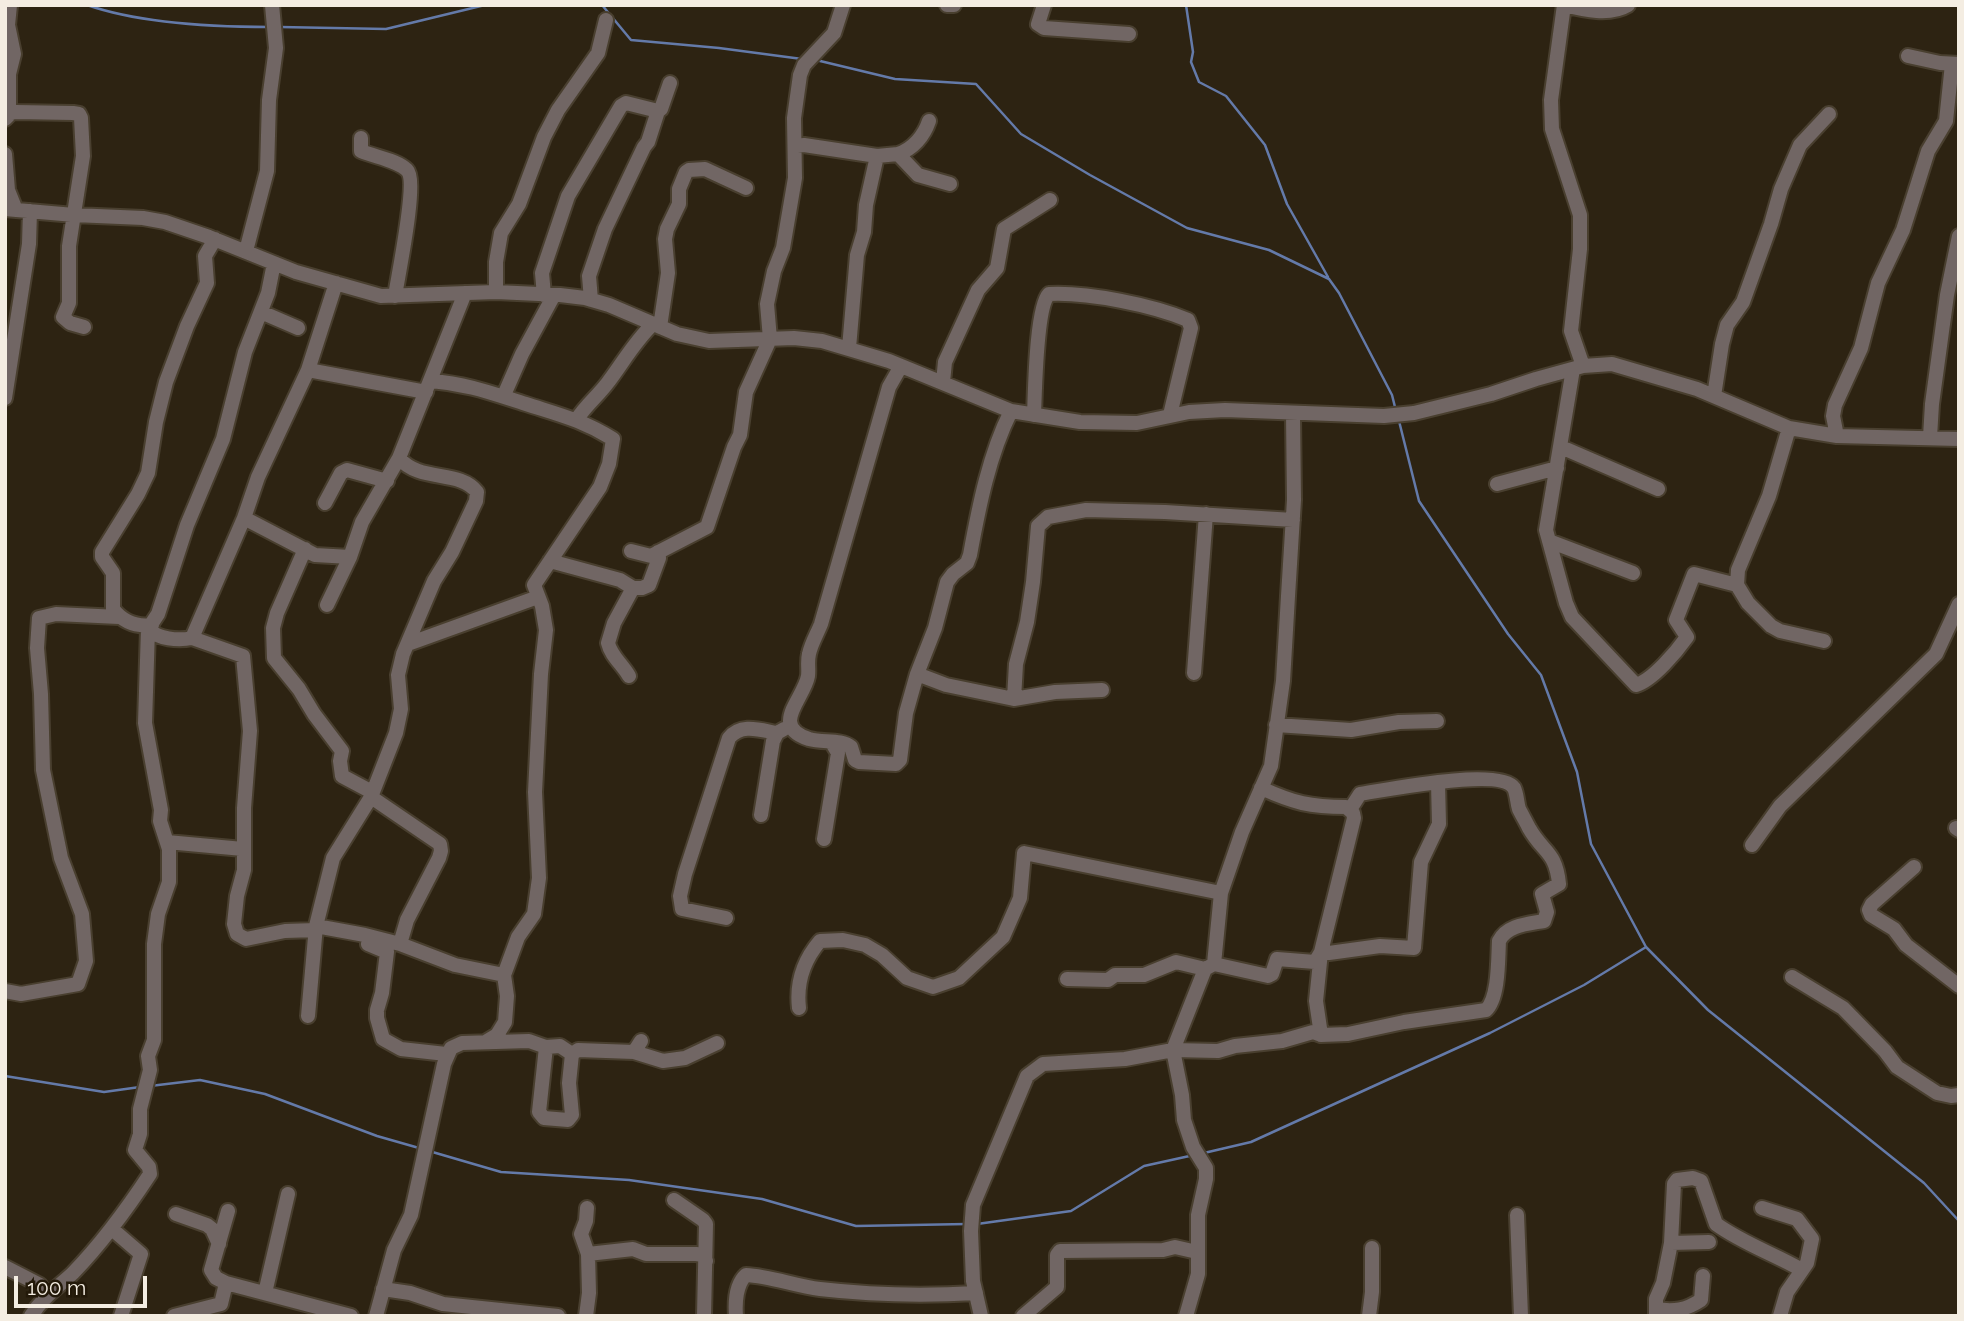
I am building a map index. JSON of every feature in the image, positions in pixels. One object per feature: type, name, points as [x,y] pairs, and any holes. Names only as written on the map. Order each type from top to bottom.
[{"type":"street","points":[[10,5],[8,24],[14,54],[9,74],[7,115],[16,112],[73,113],[79,114],[81,118],[83,156],[69,246],[69,303],[63,317],[69,323],[84,327]]},
{"type":"street","points":[[246,251],[267,171],[269,100],[276,48],[272,5]]},
{"type":"street","points":[[631,551],[648,557],[707,527],[740,435],[746,392],[770,339],[767,304],[774,271],[783,248],[794,178],[796,97],[802,70],[830,39],[842,5]]},
{"type":"street","points":[[947,5],[954,5]]},
{"type":"street","points":[[1044,5],[1038,24],[1044,28],[1129,34]]},
{"type":"street","points":[[1628,5],[1620,10],[1604,11],[1564,5],[1551,100],[1552,129],[1580,215],[1580,249],[1571,331],[1578,368],[1546,530],[1572,617],[1636,685],[1643,683],[1672,658],[1687,637],[1676,620],[1694,574],[1737,585]]},
{"type":"street","points":[[496,292],[496,262],[501,233],[519,204],[544,137],[558,110],[598,53],[606,20]]},
{"type":"street","points":[[1837,436],[1833,416],[1835,405],[1861,348],[1878,283],[1903,230],[1928,152],[1946,121],[1955,64],[1908,56]]},
{"type":"street","points":[[591,300],[589,276],[605,229],[648,142],[670,83]]},
{"type":"street","points":[[504,395],[549,295],[542,273],[568,196],[621,106],[626,103],[658,111]]},
{"type":"street","points":[[1714,396],[1727,325],[1743,302],[1781,189],[1800,145],[1829,114]]},
{"type":"street","points":[[795,146],[877,156],[897,150],[904,152],[924,135],[929,121]]},
{"type":"street","points":[[360,138],[361,151],[401,166],[412,178],[410,207],[395,296]]},
{"type":"street","points":[[897,150],[919,176],[950,184]]},
{"type":"street","points":[[5,154],[8,190],[29,244],[5,398]]},
{"type":"street","points":[[849,348],[858,255],[877,156]]},
{"type":"street","points":[[577,419],[608,383],[636,341],[656,325],[668,273],[665,239],[667,229],[680,204],[680,189],[686,172],[705,169],[746,188]]},
{"type":"street","points":[[943,382],[945,362],[978,290],[996,268],[1004,229],[1050,200]]},
{"type":"street","points":[[17,210],[143,218],[165,222],[274,263],[381,296],[496,292],[549,295],[609,305],[677,334],[709,341],[803,339],[849,348],[943,382],[1011,411],[1080,422],[1137,423],[1170,415],[1225,410],[1384,416],[1414,413],[1578,368],[1612,364],[1697,389],[1789,428],[1837,436],[1959,439]]},
{"type":"street","points":[[1930,437],[1945,308],[1959,236]]},
{"type":"street","points":[[150,627],[129,623],[113,609],[111,600],[114,573],[102,557],[102,552],[148,473],[166,382],[207,283],[205,256],[215,239]]},
{"type":"street","points":[[31,1316],[45,1297],[72,1274],[112,1229],[150,1174],[149,1167],[135,1150],[141,1126],[139,1109],[150,1070],[148,1056],[153,1040],[155,1013],[154,944],[158,914],[169,882],[169,849],[160,821],[161,810],[145,723],[150,627],[187,525],[223,439],[245,352],[261,312],[274,263]]},
{"type":"street","points":[[192,638],[244,518],[258,477],[308,370],[336,283]]},
{"type":"street","points":[[327,605],[350,557],[362,522],[399,458],[465,293]]},
{"type":"street","points":[[1034,415],[1041,317],[1045,298],[1049,293],[1118,301],[1188,320],[1191,328],[1170,415]]},
{"type":"street","points":[[261,312],[298,328]]},
{"type":"street","points":[[901,366],[889,387],[821,624],[809,653],[808,677],[790,715],[791,725],[799,735],[811,740],[848,745],[855,760],[859,762],[898,762],[906,713],[917,674],[947,582],[953,573],[967,562],[970,555],[980,498],[991,469],[998,437],[1011,411]]},
{"type":"street","points":[[308,370],[428,386],[466,384],[577,419],[613,439],[609,464],[600,487],[534,585],[546,630],[535,792],[539,878],[534,914],[518,937],[504,975],[507,1013],[497,1035],[487,1041]]},
{"type":"street","points":[[1186,1316],[1198,1274],[1198,1215],[1206,1168],[1193,1147],[1184,1120],[1173,1050],[1209,967],[1222,893],[1242,832],[1271,766],[1283,681],[1293,520],[1293,414]]},
{"type":"street","points":[[1789,428],[1769,496],[1738,570],[1737,585],[1748,603],[1771,626],[1780,631],[1825,641]]},
{"type":"street","points":[[1561,447],[1658,489]]},
{"type":"street","points":[[307,1016],[316,928],[333,858],[372,795],[396,733],[401,709],[398,675],[408,644],[434,581],[452,552],[477,501],[477,492],[466,483],[413,471],[399,458]]},
{"type":"street","points":[[1497,484],[1557,468]]},
{"type":"street","points":[[325,503],[341,474],[347,470],[387,481]]},
{"type":"street","points":[[1014,699],[1016,664],[1027,622],[1038,526],[1048,517],[1086,510],[1293,520]]},
{"type":"street","points":[[1194,673],[1206,514]]},
{"type":"street","points":[[244,518],[315,555],[350,557]]},
{"type":"street","points":[[1549,541],[1633,573]]},
{"type":"street","points":[[305,549],[277,613],[273,628],[274,658],[342,751],[342,776],[372,795],[376,802],[436,839],[441,851],[407,920],[400,944]]},
{"type":"street","points":[[550,561],[620,580],[634,588],[642,588],[649,585],[659,558],[658,552]]},
{"type":"street","points":[[629,676],[624,666],[614,658],[608,643],[614,623],[634,588]]},
{"type":"street","points":[[408,644],[538,597]]},
{"type":"street","points":[[1752,845],[1789,796],[1936,654],[1959,604]]},
{"type":"street","points":[[5,991],[21,994],[78,984],[86,961],[82,914],[61,858],[43,770],[37,648],[39,618],[56,614],[119,617]]},
{"type":"street","points":[[150,627],[152,634],[168,638],[192,638],[243,656],[250,731],[244,870],[237,896],[234,924],[237,934],[246,939],[316,928],[365,935],[400,944],[455,965],[504,975]]},
{"type":"street","points":[[917,674],[946,685],[1014,699],[1055,692],[1102,690]]},
{"type":"street","points":[[1276,725],[1352,730],[1399,722],[1437,721]]},
{"type":"street","points":[[761,815],[773,741],[777,733],[791,725]]},
{"type":"street","points":[[726,918],[681,909],[685,874],[729,738],[737,730],[743,729],[777,733]]},
{"type":"street","points":[[824,839],[838,753],[832,743]]},
{"type":"street","points":[[981,1316],[976,1293],[971,1224],[973,1205],[1031,1071],[1043,1064],[1125,1059],[1173,1050],[1218,1051],[1235,1046],[1282,1041],[1313,1032],[1321,1035],[1348,1034],[1486,1010],[1490,1007],[1502,934],[1544,921],[1547,912],[1542,894],[1558,886],[1558,867],[1531,831],[1520,810],[1514,787],[1498,778],[1360,794],[1351,808],[1354,818],[1321,952],[1316,1000],[1321,1035]]},
{"type":"street","points":[[1321,952],[1380,946],[1414,948],[1421,862],[1439,824],[1438,783]]},
{"type":"street","points":[[1261,788],[1289,801],[1317,807],[1351,808]]},
{"type":"street","points":[[167,842],[243,849]]},
{"type":"street","points":[[799,1008],[797,989],[809,954],[820,941],[843,940],[865,945],[882,955],[907,978],[933,987],[959,978],[1003,937],[1020,898],[1024,853],[1222,893]]},
{"type":"street","points":[[1914,867],[1872,904],[1871,915],[1894,929],[1906,945],[1959,986]]},
{"type":"street","points":[[365,935],[366,943],[387,952],[377,1010],[383,1039],[401,1049],[446,1054]]},
{"type":"street","points":[[1068,979],[1108,980],[1115,975],[1144,975],[1176,962],[1268,976],[1272,974],[1278,959],[1315,962],[1321,952]]},
{"type":"street","points":[[1792,977],[1843,1008],[1885,1051],[1897,1068],[1943,1096],[1959,1095]]},
{"type":"street","points":[[376,1316],[394,1250],[411,1214],[446,1054],[462,1042],[528,1041],[546,1047],[559,1046],[572,1054]]},
{"type":"street","points":[[572,1054],[578,1050],[637,1047],[663,1061],[685,1058],[717,1043]]},
{"type":"street","points":[[546,1047],[539,1112],[544,1118],[568,1120],[572,1115],[569,1083],[572,1054]]},
{"type":"street","points":[[1701,1300],[1689,1309],[1656,1313],[1656,1298],[1663,1283],[1671,1243],[1674,1184],[1677,1180],[1693,1178],[1701,1181],[1716,1224],[1802,1270]]},
{"type":"street","points":[[265,1293],[288,1194]]},
{"type":"street","points":[[674,1200],[703,1220],[706,1229],[704,1316]]},
{"type":"street","points":[[586,1316],[589,1293],[588,1254],[581,1234],[587,1208]]},
{"type":"street","points":[[1762,1209],[1797,1219],[1812,1239],[1807,1263],[1787,1292],[1780,1316]]},
{"type":"street","points":[[228,1211],[211,1270],[212,1275],[226,1283],[351,1316]]},
{"type":"street","points":[[176,1214],[207,1224],[212,1228],[219,1244]]},
{"type":"street","points":[[1517,1215],[1521,1316]]},
{"type":"street","points":[[112,1229],[141,1254],[121,1316]]},
{"type":"street","points":[[1671,1243],[1709,1242]]},
{"type":"street","points":[[1023,1316],[1057,1287],[1057,1255],[1060,1251],[1163,1250],[1175,1247],[1197,1252]]},
{"type":"street","points":[[1369,1316],[1372,1248]]},
{"type":"street","points":[[588,1254],[633,1250],[646,1254],[703,1255],[706,1261]]},
{"type":"street","points":[[5,1267],[40,1285],[45,1297]]},
{"type":"street","points":[[736,1316],[738,1290],[746,1275],[795,1286],[869,1294],[976,1293]]},
{"type":"street","points":[[1696,1316],[1701,1300],[1703,1276]]},
{"type":"street","points":[[174,1316],[221,1304],[226,1283]]},
{"type":"street","points":[[383,1289],[410,1293],[443,1304],[555,1316]]},
{"type":"waterway","points":[[87,5],[153,20],[270,27]]},
{"type":"waterway","points":[[280,27],[386,29],[485,5]]},
{"type":"waterway","points":[[602,5],[631,40],[802,59]]},
{"type":"waterway","points":[[1186,5],[1193,52],[1191,62],[1199,82],[1226,96],[1265,145],[1287,204],[1328,277]]},
{"type":"waterway","points":[[816,60],[895,79],[976,84],[1021,134],[1090,175],[1187,228],[1269,250],[1329,279],[1339,293],[1392,395],[1396,411]]},
{"type":"waterway","points":[[1399,421],[1419,501],[1508,634],[1541,675],[1577,772],[1591,844],[1646,947],[1708,1010],[1924,1183],[1959,1221]]},
{"type":"waterway","points":[[1204,1153],[1251,1142],[1490,1033],[1584,985],[1646,947]]},
{"type":"waterway","points":[[5,1076],[104,1092],[140,1087]]},
{"type":"waterway","points":[[150,1086],[200,1080],[265,1094],[377,1136],[419,1148]]},
{"type":"waterway","points":[[429,1151],[501,1172],[629,1180],[762,1199],[856,1226],[967,1224]]},
{"type":"waterway","points":[[977,1224],[1071,1211],[1144,1166],[1194,1155]]}]
